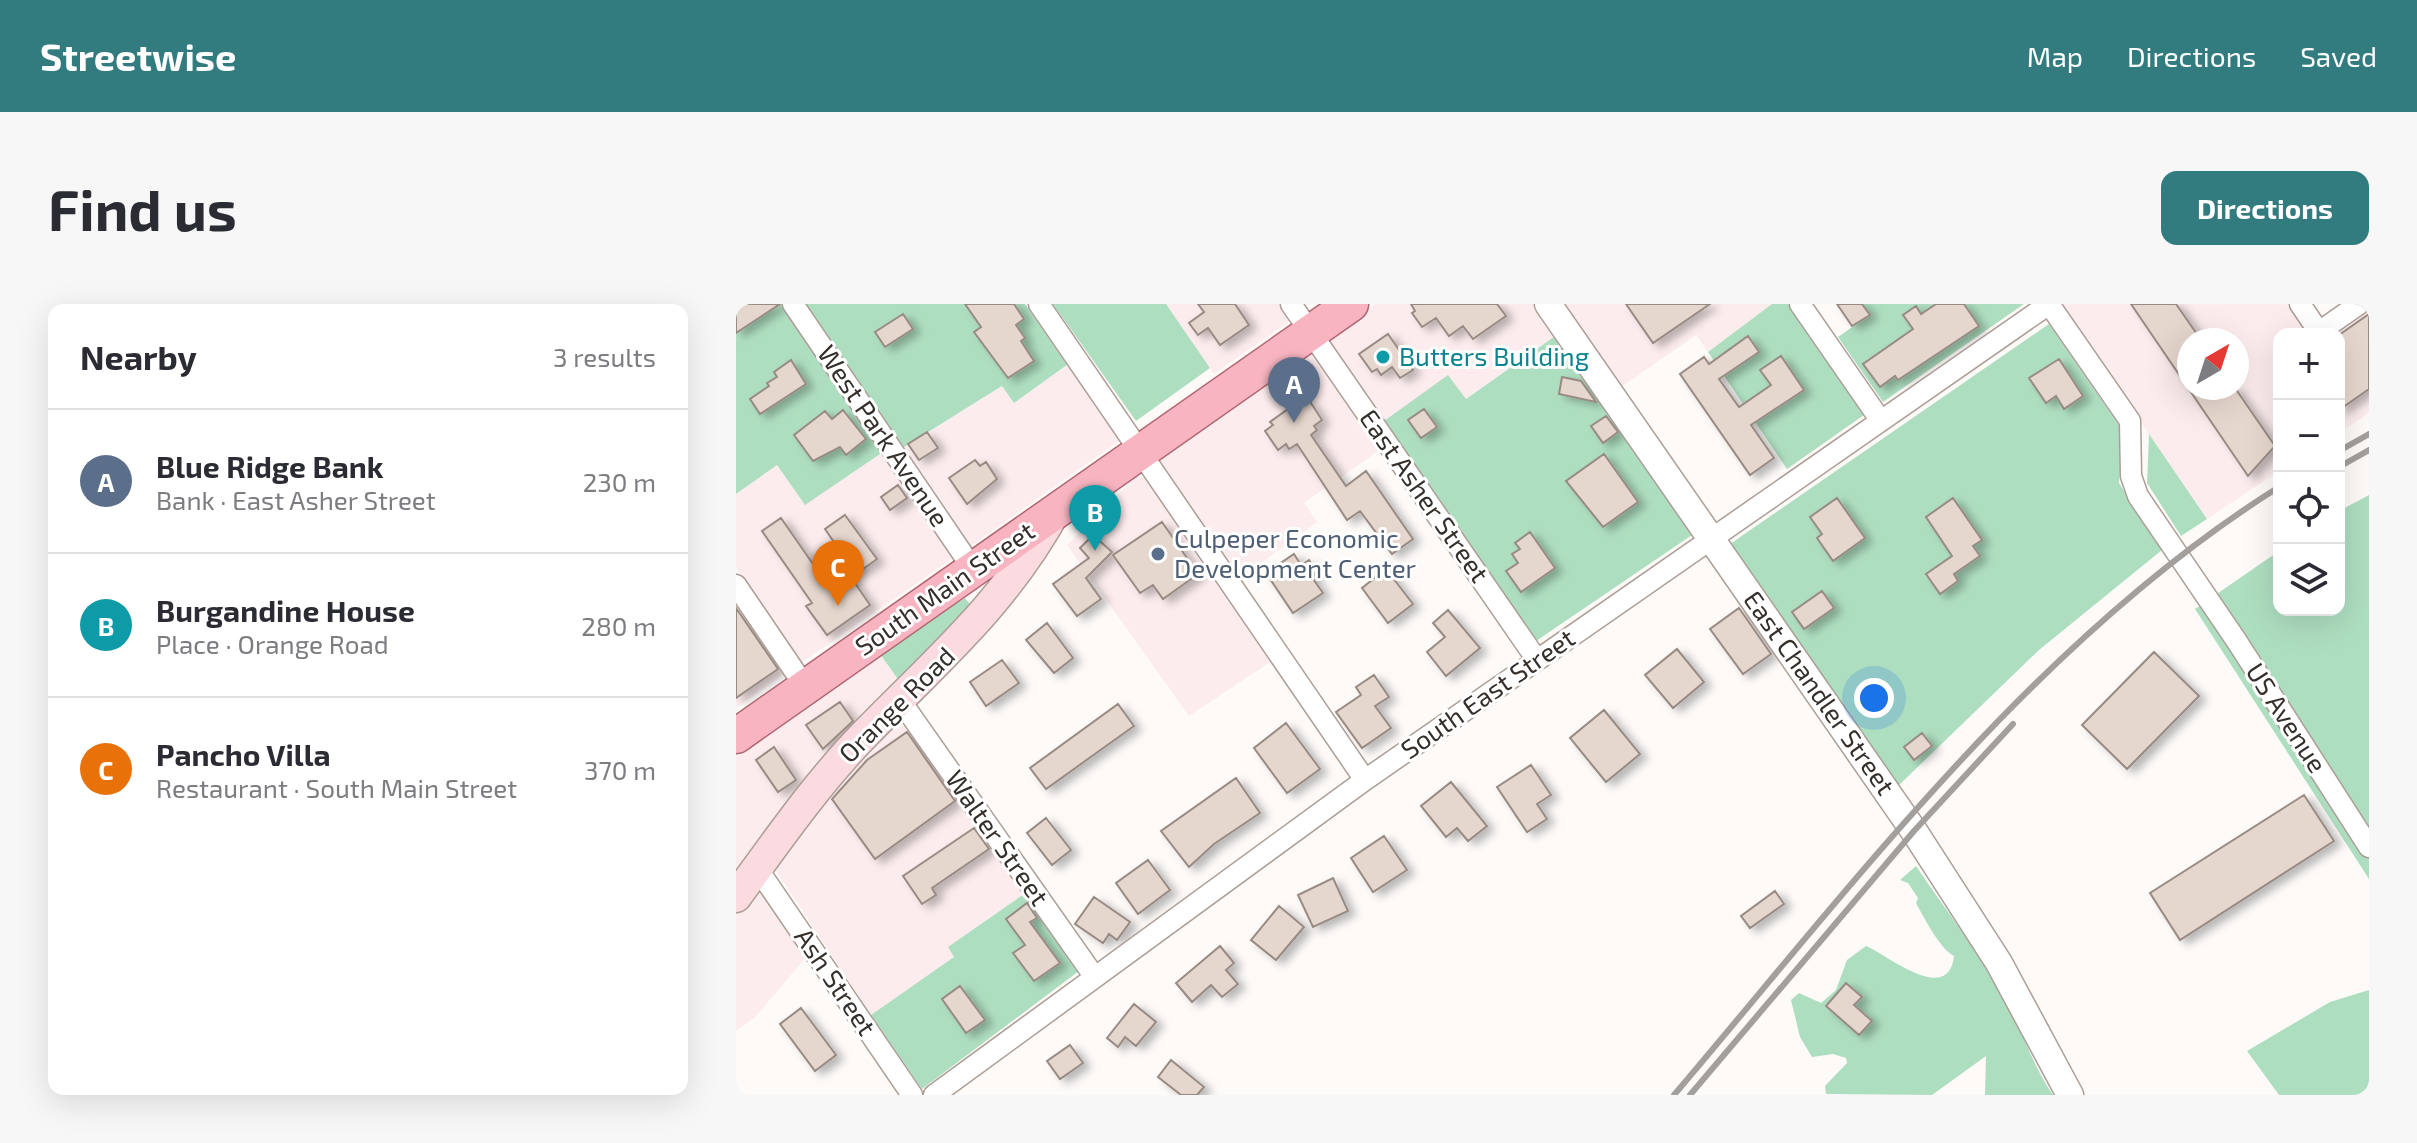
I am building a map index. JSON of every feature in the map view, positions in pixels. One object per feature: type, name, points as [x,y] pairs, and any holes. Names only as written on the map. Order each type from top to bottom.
[{"type":"main road","name":"South Main Street","points":[[736,736],[1351,304]]},
{"type":"main road","name":"Orange Road","points":[[736,897],[823,781],[979,620],[1015,577],[1055,511]]},
{"type":"street","name":"West Park Avenue","points":[[793,304],[973,569]]},
{"type":"street","points":[[1039,304],[1365,780]]},
{"type":"street","name":"East Asher Street","points":[[1291,304],[1537,660]]},
{"type":"street","name":"East Chandler Street","points":[[1548,304],[1914,831],[1999,963],[2070,1095]]},
{"type":"street","points":[[1800,304],[1881,421]]},
{"type":"street","name":"South East Street","points":[[934,1095],[1365,780],[2049,304]]},
{"type":"street","name":"US Avenue","points":[[2049,304],[2130,421],[2131,470],[2135,491],[2369,847]]},
{"type":"street","points":[[2300,304],[2319,332],[2359,304]]},
{"type":"street","points":[[736,585],[806,688]]},
{"type":"street","name":"Walter Street","points":[[900,700],[1094,976]]},
{"type":"street","name":"Ash Street","points":[[757,868],[912,1095]]},
{"type":"shaded area","points":[[1166,304],[1282,304],[1293,319],[1214,374]]},
{"type":"shaded area","points":[[1375,304],[1536,304],[1558,334],[1465,399],[1448,376],[1384,421],[1327,337]]},
{"type":"shaded area","points":[[1559,304],[1772,304],[1708,352],[1696,335],[1618,389]]},
{"type":"shaded area","points":[[2287,304],[2304,328],[2273,328],[2273,475],[2207,519],[2061,306]]},
{"type":"shaded area","points":[[2369,306],[2369,413],[2345,429],[2345,328],[2337,328]]},
{"type":"shaded area","points":[[1312,348],[1381,449],[1304,503],[1317,522],[1239,579],[1158,459]]},
{"type":"shaded area","points":[[1070,364],[1123,438],[971,546],[904,447],[1003,386],[1014,402]]},
{"type":"shaded area","points":[[883,452],[955,557],[801,663],[736,568],[736,494],[777,465],[806,504]]},
{"type":"shaded area","points":[[1136,477],[1147,477],[1273,660],[1189,716],[1067,545]]},
{"type":"shaded area","points":[[736,601],[785,673],[736,708]]},
{"type":"shaded area","points":[[880,654],[900,682],[808,776],[736,873],[736,754]]},
{"type":"shaded area","points":[[899,714],[1024,894],[948,947],[955,957],[871,1015],[771,863]]},
{"type":"shaded area","points":[[761,886],[808,955],[755,1017],[736,1031],[736,910]]},
{"type":"green space","points":[[736,304],[781,304],[883,452],[805,505],[777,465],[736,494]]},
{"type":"green space","points":[[805,304],[1025,304],[1067,365],[1014,403],[1002,386],[904,447]]},
{"type":"green space","points":[[1053,304],[1166,304],[1210,368],[1136,421]]},
{"type":"green space","points":[[1772,304],[1788,304],[1864,415],[1787,469],[1708,352]]},
{"type":"green space","points":[[1862,304],[2024,304],[1883,402],[1838,337],[1869,315]]},
{"type":"green space","points":[[2049,324],[2123,431],[2119,483],[2162,550],[2039,650],[1898,786],[1730,544]]},
{"type":"green space","points":[[1558,334],[1695,533],[1536,641],[1384,421],[1448,375],[1466,399]]},
{"type":"green space","points":[[2149,434],[2207,519],[2181,536],[2147,483]]},
{"type":"green space","points":[[2369,495],[2369,879],[2195,609],[2273,555],[2273,616],[2345,616],[2345,508]]},
{"type":"green space","points":[[965,598],[972,607],[900,682],[880,654]]},
{"type":"green space","points":[[1916,866],[1996,983],[2053,1095],[1985,1095],[1986,1056],[1932,1095],[1826,1094],[1825,1086],[1847,1063],[1846,1058],[1833,1054],[1812,1057],[1800,1037],[1791,1000],[1799,993],[1821,1003],[1836,990],[1847,960],[1866,946],[1915,973],[1940,977],[1949,970],[1954,956],[1933,933],[1908,883],[1900,880]]},
{"type":"green space","points":[[1024,894],[1079,971],[922,1089],[871,1015],[954,957],[948,947]]},
{"type":"green space","points":[[2369,990],[2369,1095],[2279,1095],[2247,1051],[2330,1002]]},
{"type":"building","points":[[736,304],[780,304],[736,333]]},
{"type":"building","points":[[965,304],[1014,304],[1024,319],[1016,325],[1025,338],[1021,341],[1034,361],[1008,378],[974,332],[981,327]]},
{"type":"building","points":[[1198,304],[1235,304],[1249,325],[1220,345],[1208,328],[1198,335],[1189,323],[1204,312]]},
{"type":"building","points":[[1411,304],[1497,304],[1506,316],[1473,339],[1463,326],[1449,336],[1436,318],[1422,327],[1412,313],[1415,311]]},
{"type":"building","points":[[1626,304],[1710,304],[1653,343]]},
{"type":"building","points":[[1837,304],[1862,304],[1870,315],[1852,326]]},
{"type":"building","points":[[1936,304],[1964,304],[1979,326],[1898,380],[1895,376],[1880,387],[1863,364],[1913,329],[1903,315],[1916,306],[1921,314]]},
{"type":"building","points":[[2131,304],[2176,304],[2193,328],[2177,328],[2177,372]]},
{"type":"building","points":[[903,314],[913,329],[885,347],[875,332]]},
{"type":"building","points":[[2369,314],[2369,389],[2345,406],[2345,400],[2345,331]]},
{"type":"building","name":"Butters Building","points":[[1388,334],[1413,370],[1400,378],[1392,367],[1381,375],[1377,369],[1372,372],[1359,354]]},
{"type":"building","points":[[1748,336],[1759,352],[1719,379],[1739,407],[1771,385],[1760,370],[1781,356],[1804,390],[1751,425],[1774,458],[1750,475],[1680,374],[1704,357],[1709,364]]},
{"type":"building","points":[[2059,359],[2083,396],[2064,409],[2056,396],[2046,403],[2029,378]]},
{"type":"building","points":[[791,360],[806,384],[760,414],[750,399],[769,386],[767,383],[777,377],[774,372]]},
{"type":"building","points":[[1562,377],[1581,381],[1596,402],[1559,394]]},
{"type":"building","points":[[1309,400],[1322,420],[1314,426],[1317,430],[1311,435],[1346,486],[1366,471],[1413,539],[1392,554],[1360,511],[1347,520],[1297,444],[1289,449],[1286,444],[1278,450],[1265,431],[1273,425],[1270,422],[1298,402],[1301,406]]},
{"type":"building","points":[[2196,400],[2243,400],[2273,443],[2273,448],[2248,476]]},
{"type":"building","points":[[1424,409],[1437,427],[1421,438],[1408,420]]},
{"type":"building","points":[[843,410],[866,439],[846,455],[840,447],[813,461],[794,435],[825,411],[832,419]]},
{"type":"building","points":[[1606,416],[1618,432],[1603,443],[1591,426]]},
{"type":"building","points":[[927,432],[938,448],[919,460],[908,444]]},
{"type":"building","points":[[1604,454],[1638,502],[1603,527],[1566,481]]},
{"type":"building","points":[[975,460],[980,466],[986,462],[997,479],[967,504],[949,478]]},
{"type":"building","points":[[898,485],[907,498],[890,510],[881,497]]},
{"type":"building","points":[[1837,498],[1865,538],[1833,561],[1817,538],[1822,534],[1810,517]]},
{"type":"building","points":[[1953,498],[1982,540],[1973,546],[1980,556],[1954,574],[1958,581],[1940,594],[1926,574],[1952,556],[1926,517]]},
{"type":"building","points":[[845,515],[877,559],[856,574],[825,529]]},
{"type":"building","points":[[781,518],[831,590],[850,576],[870,605],[827,635],[806,606],[812,603],[762,531]]},
{"type":"building","name":"Culpeper Economic Development Center","points":[[1162,522],[1198,574],[1163,599],[1153,585],[1140,593],[1113,555]]},
{"type":"building","points":[[1530,532],[1555,568],[1521,592],[1506,571],[1518,563],[1512,554],[1520,549],[1515,543]]},
{"type":"building","points":[[1093,535],[1112,552],[1086,578],[1101,599],[1077,616],[1053,584],[1089,558],[1080,548]]},
{"type":"building","points":[[1294,554],[1301,565],[1309,560],[1317,572],[1311,576],[1323,593],[1293,613],[1266,573]]},
{"type":"building","points":[[1386,569],[1413,604],[1388,623],[1362,588]]},
{"type":"building","points":[[1822,591],[1834,608],[1804,629],[1792,612]]},
{"type":"building","points":[[736,608],[778,669],[736,698]]},
{"type":"building","points":[[1739,608],[1771,654],[1743,674],[1710,629]]},
{"type":"building","points":[[1448,610],[1480,648],[1446,676],[1427,652],[1445,637],[1433,623]]},
{"type":"building","points":[[1047,623],[1073,658],[1054,673],[1026,640]]},
{"type":"building","points":[[1677,649],[1704,682],[1673,708],[1645,675]]},
{"type":"building","points":[[2154,652],[2199,696],[2127,769],[2082,725]]},
{"type":"building","points":[[1002,660],[1019,683],[986,706],[970,682]]},
{"type":"building","points":[[1374,675],[1389,697],[1375,706],[1391,728],[1362,748],[1336,712],[1361,695],[1356,687]]},
{"type":"building","points":[[840,702],[853,721],[823,749],[806,725]]},
{"type":"building","points":[[1118,704],[1134,726],[1046,789],[1030,768]]},
{"type":"building","points":[[1604,710],[1640,754],[1606,782],[1570,738]]},
{"type":"building","points":[[1286,723],[1320,769],[1287,793],[1254,748]]},
{"type":"building","points":[[907,732],[955,801],[875,859],[832,799],[867,760]]},
{"type":"building","points":[[1922,733],[1932,746],[1914,760],[1904,747]]},
{"type":"building","points":[[774,747],[796,780],[778,792],[756,760]]},
{"type":"building","points":[[1531,765],[1551,795],[1537,804],[1547,819],[1527,832],[1497,787]]},
{"type":"building","points":[[1236,778],[1260,813],[1214,844],[1189,867],[1161,831]]},
{"type":"building","points":[[1451,782],[1487,826],[1468,841],[1457,828],[1446,837],[1421,806]]},
{"type":"building","points":[[2304,795],[2334,841],[2180,940],[2150,893]]},
{"type":"building","points":[[1046,818],[1071,850],[1052,865],[1027,833]]},
{"type":"building","points":[[974,828],[989,849],[932,888],[936,895],[922,904],[903,876]]},
{"type":"building","points":[[1384,836],[1407,870],[1373,892],[1351,858]]},
{"type":"building","points":[[1148,860],[1170,890],[1138,914],[1116,883]]},
{"type":"building","points":[[1333,878],[1348,911],[1313,927],[1298,895]]},
{"type":"building","points":[[1775,891],[1784,904],[1750,928],[1741,916]]},
{"type":"building","points":[[1094,897],[1130,922],[1117,940],[1109,934],[1103,943],[1075,924]]},
{"type":"building","points":[[1027,903],[1037,918],[1030,922],[1060,963],[1034,981],[1013,953],[1025,945],[1006,919]]},
{"type":"building","points":[[1279,906],[1304,927],[1276,960],[1251,940]]},
{"type":"building","points":[[1220,946],[1234,963],[1226,970],[1238,984],[1222,997],[1211,985],[1192,1002],[1176,983]]},
{"type":"building","points":[[1846,983],[1862,997],[1854,1005],[1872,1021],[1859,1035],[1826,1006]]},
{"type":"building","points":[[960,986],[985,1020],[966,1033],[942,999]]},
{"type":"building","points":[[1134,1004],[1156,1022],[1136,1046],[1125,1037],[1118,1047],[1107,1038]]},
{"type":"building","points":[[801,1008],[836,1055],[815,1071],[780,1024]]},
{"type":"building","points":[[1070,1045],[1083,1063],[1060,1079],[1047,1061]]},
{"type":"building","points":[[1171,1060],[1204,1087],[1197,1095],[1181,1095],[1158,1077]]},
{"type":"railway","points":[[2345,448],[2369,434]]},
{"type":"railway","points":[[2345,464],[2369,450]]},
{"type":"railway","points":[[1674,1095],[1882,848],[1954,767],[2030,689],[2108,616],[2191,548],[2273,491]]},
{"type":"railway","points":[[1690,1095],[1914,831],[2013,724]]},
{"type":"place","name":"Butters Building","points":[[1383,357]]},
{"type":"place","name":"Blue Ridge Bank","points":[[1294,423]]},
{"type":"place","name":"Burgandine House","points":[[1095,551]]},
{"type":"place","name":"Culpeper Economic Development Center","points":[[1158,554]]},
{"type":"place","name":"Pancho Villa","points":[[838,606]]}]
